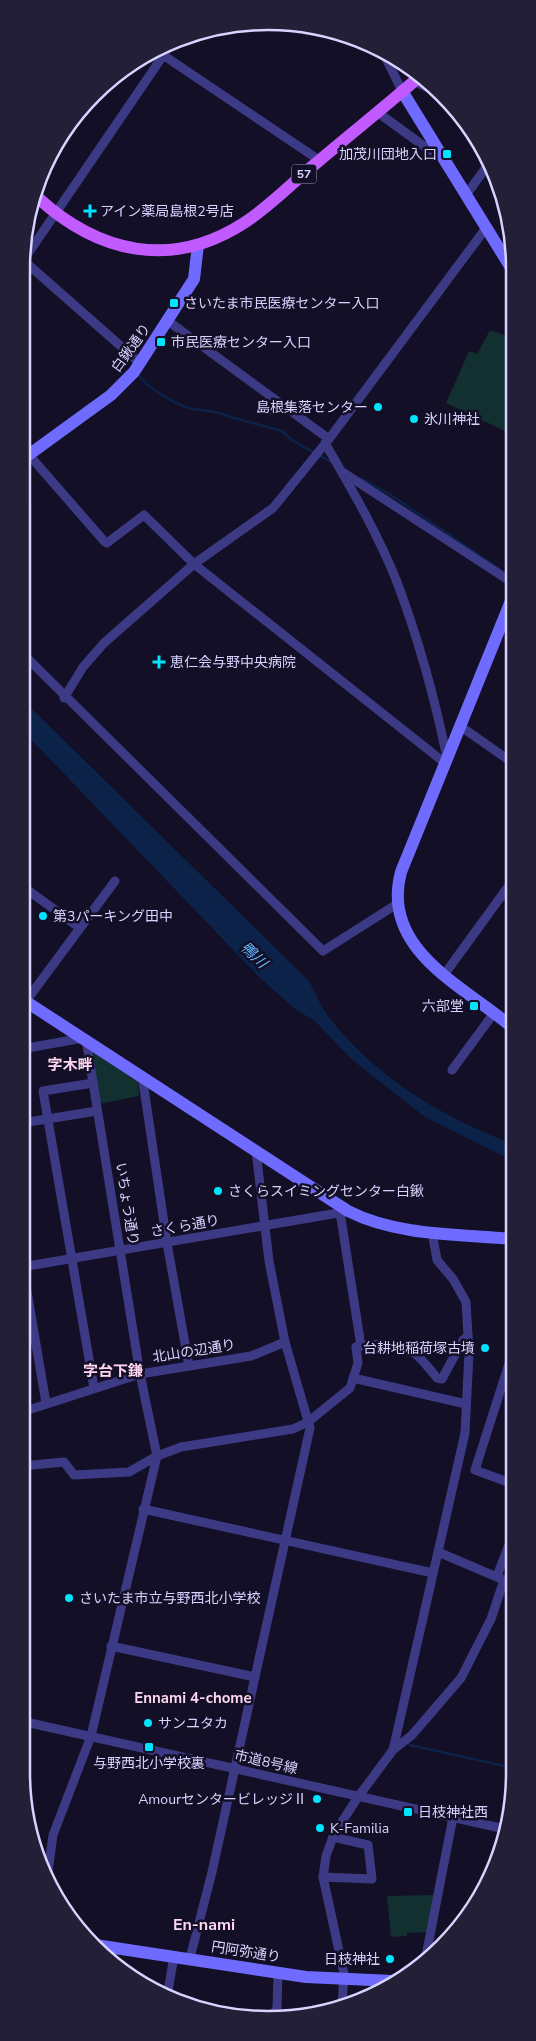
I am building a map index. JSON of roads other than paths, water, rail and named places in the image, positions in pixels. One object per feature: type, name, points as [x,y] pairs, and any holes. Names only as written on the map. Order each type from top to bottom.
[{"type":"main road","name":"57","points":[[40,200],[55,213],[96,238],[133,249],[162,252],[198,245],[245,222],[415,81]]},
{"type":"street","points":[[168,52],[319,160]]},
{"type":"street","points":[[31,248],[163,55]]},
{"type":"street","points":[[388,63],[402,92],[505,260]]},
{"type":"street","points":[[377,112],[428,149],[442,156]]},
{"type":"street","points":[[466,195],[484,170]]},
{"type":"street","points":[[64,698],[84,668],[104,644],[194,564],[273,508],[327,441],[486,228]]},
{"type":"street","name":"白鍬通り","points":[[30,451],[111,396],[138,368],[194,280],[198,245]]},
{"type":"street","points":[[30,267],[138,368]]},
{"type":"street","points":[[168,321],[327,441],[396,580],[415,639],[446,760]]},
{"type":"street","points":[[30,460],[104,541],[107,543],[144,515],[194,564],[446,760]]},
{"type":"street","points":[[341,471],[506,578]]},
{"type":"street","points":[[506,613],[446,760],[398,885],[398,904],[405,929],[412,944],[444,975],[506,1023]]},
{"type":"street","points":[[30,662],[64,698],[323,951],[398,904]]},
{"type":"street","points":[[460,726],[506,757]]},
{"type":"street","points":[[30,992],[115,881]]},
{"type":"street","points":[[444,975],[506,890]]},
{"type":"street","points":[[30,892],[80,928]]},
{"type":"street","points":[[30,1004],[142,1075],[344,1212],[370,1222],[432,1232],[506,1238]]},
{"type":"street","points":[[452,1070],[494,1013]]},
{"type":"street","points":[[30,1048],[85,1038]]},
{"type":"street","name":"いちょう通り","points":[[85,1038],[140,1374],[156,1456]]},
{"type":"street","points":[[142,1075],[167,1243],[190,1366]]},
{"type":"street","points":[[93,1083],[42,1091],[94,1388]]},
{"type":"street","points":[[30,1122],[97,1110]]},
{"type":"street","points":[[190,1958],[235,1769],[310,1428],[285,1342],[263,1226],[256,1152]]},
{"type":"street","points":[[344,1212],[361,1346]]},
{"type":"street","name":"さくら通り","points":[[30,1264],[72,1259],[344,1212]]},
{"type":"street","points":[[393,1750],[465,1433],[468,1336],[466,1302],[453,1279],[437,1260],[432,1232]]},
{"type":"street","points":[[30,1311],[46,1403]]},
{"type":"street","points":[[30,1465],[64,1462],[74,1475],[130,1472],[156,1456],[180,1447],[293,1429],[308,1422],[350,1388],[358,1364],[356,1347],[388,1343],[411,1350],[437,1378],[442,1379],[463,1340],[468,1336]]},
{"type":"street","name":"北山の辺通り","points":[[30,1409],[140,1374],[251,1356],[285,1342]]},
{"type":"street","points":[[506,1372],[475,1470],[506,1481]]},
{"type":"street","points":[[353,1378],[466,1404]]},
{"type":"street","points":[[49,1865],[53,1835],[91,1736],[156,1456]]},
{"type":"street","points":[[143,1509],[433,1573]]},
{"type":"street","points":[[343,1999],[344,1980],[323,1877],[326,1856],[333,1837],[358,1796],[393,1750],[412,1735],[461,1678],[491,1619],[505,1580],[438,1552]]},
{"type":"street","points":[[111,1646],[255,1677]]},
{"type":"street","name":"市道8号線","points":[[30,1723],[499,1828]]},
{"type":"street","points":[[427,1950],[453,1817]]},
{"type":"street","points":[[323,1877],[372,1879],[368,1845],[333,1837]]},
{"type":"street","name":"円阿弥通り","points":[[105,1946],[278,1973],[344,1980],[383,1981]]},
{"type":"street","points":[[169,1989],[174,1956]]},
{"type":"street","points":[[276,2011],[278,1973]]},
{"type":"water","name":"鴨川","points":[[30,707],[309,981],[328,1017],[370,1061],[391,1079],[438,1109],[487,1134],[506,1141],[506,1158],[425,1117],[351,1059],[315,1021],[295,1009],[262,980],[30,738]]},
{"type":"waterway","points":[[138,374],[148,385],[163,396],[179,404],[282,431],[293,441],[333,463]]},
{"type":"waterway","points":[[362,479],[394,497],[502,571]]},
{"type":"waterway","points":[[410,1745],[506,1766]]},
{"type":"place","name":"加茂川団地入口","points":[[447,154]]},
{"type":"place","name":"アイン薬局島根2号店","points":[[90,211]]},
{"type":"place","name":"さいたま市民医療センター入口","points":[[174,303]]},
{"type":"place","name":"市民医療センター入口","points":[[161,342]]},
{"type":"place","name":"島根集落センター","points":[[378,407]]},
{"type":"place","name":"氷川神社","points":[[414,419]]},
{"type":"place","name":"恵仁会与野中央病院","points":[[159,662]]},
{"type":"place","name":"第3パーキング田中","points":[[43,916]]},
{"type":"place","name":"六部堂","points":[[474,1006]]},
{"type":"place","name":"さくらスイミングセンター白鍬","points":[[218,1191]]},
{"type":"place","name":"台耕地稲荷塚古墳","points":[[485,1348]]},
{"type":"place","name":"さいたま市立与野西北小学校","points":[[69,1598]]},
{"type":"place","name":"サンユタカ","points":[[148,1723]]},
{"type":"place","name":"与野西北小学校裏","points":[[149,1747]]},
{"type":"place","name":"AmourセンタービレッジⅡ","points":[[317,1799]]},
{"type":"place","name":"日枝神社西","points":[[408,1812]]},
{"type":"place","name":"K-Familia","points":[[320,1828]]},
{"type":"place","name":"日枝神社","points":[[390,1959]]},
{"type":"district","name":"字木畔","points":[[70,1065]]},
{"type":"district","name":"字台下鎌","points":[[113,1371]]},
{"type":"district","name":"Ennami 4-chome","points":[[193,1698]]},
{"type":"district","name":"En-nami","points":[[204,1925]]}]
